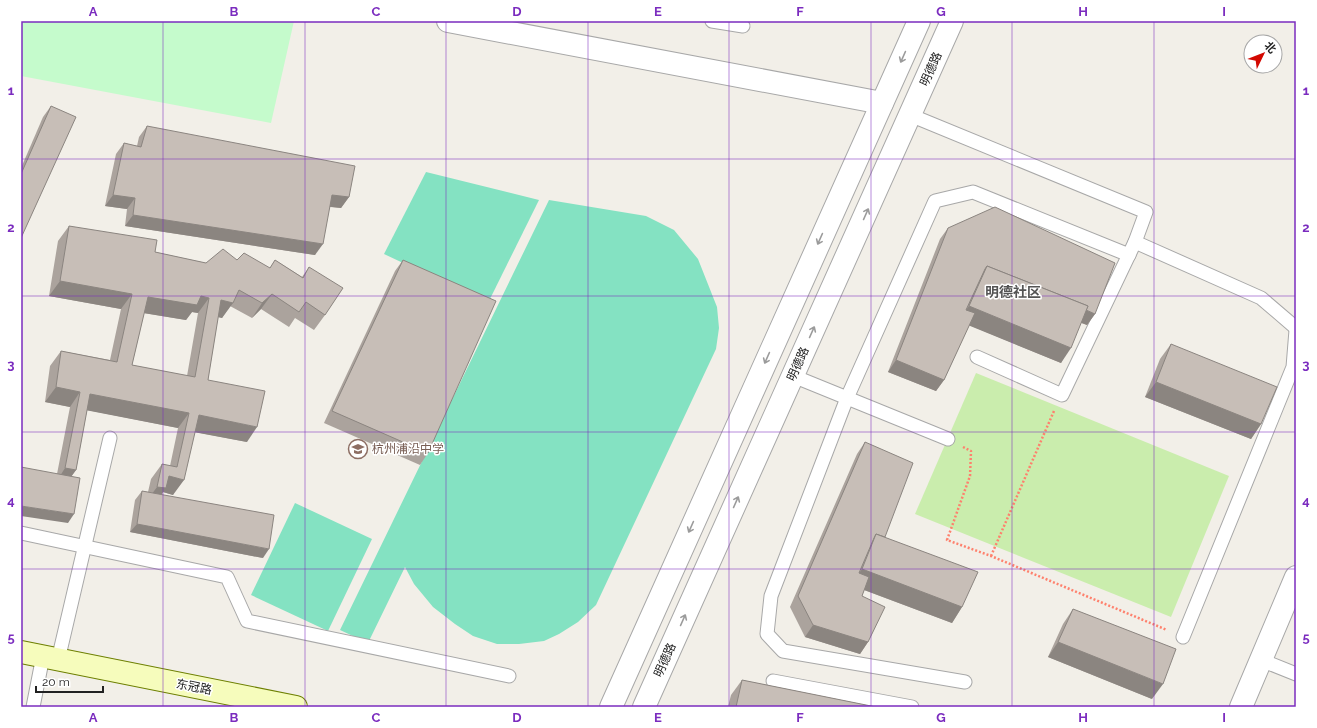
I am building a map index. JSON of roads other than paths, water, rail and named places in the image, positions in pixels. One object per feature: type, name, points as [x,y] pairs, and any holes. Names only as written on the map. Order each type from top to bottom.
[{"type":"main road","name":"东冠路","points":[[21,652],[296,707]]},
{"type":"street","points":[[448,21],[882,103]]},
{"type":"street","points":[[610,707],[919,21]]},
{"type":"street","name":"明德路","points":[[644,707],[952,21]]},
{"type":"street","points":[[1241,707],[1296,577]]},
{"type":"lane","points":[[712,21],[743,26]]},
{"type":"lane","points":[[910,115],[1146,212],[1135,242],[1062,394],[977,357]]},
{"type":"lane","points":[[965,682],[783,651],[767,634],[771,596],[847,398],[935,201],[973,192],[1129,255]]},
{"type":"lane","points":[[1135,242],[1261,298],[1296,329],[1293,367],[1183,637]]},
{"type":"lane","points":[[793,376],[948,439]]},
{"type":"lane","points":[[33,707],[85,546],[110,438]]},
{"type":"lane","points":[[21,533],[227,577],[248,621],[509,676]]},
{"type":"lane","points":[[1261,660],[1296,674]]},
{"type":"lane","points":[[773,681],[912,707]]},
{"type":"place","name":"杭州浦沿中学","points":[[358,449]]},
{"type":"district","name":"明德社区","points":[[1013,292]]}]
